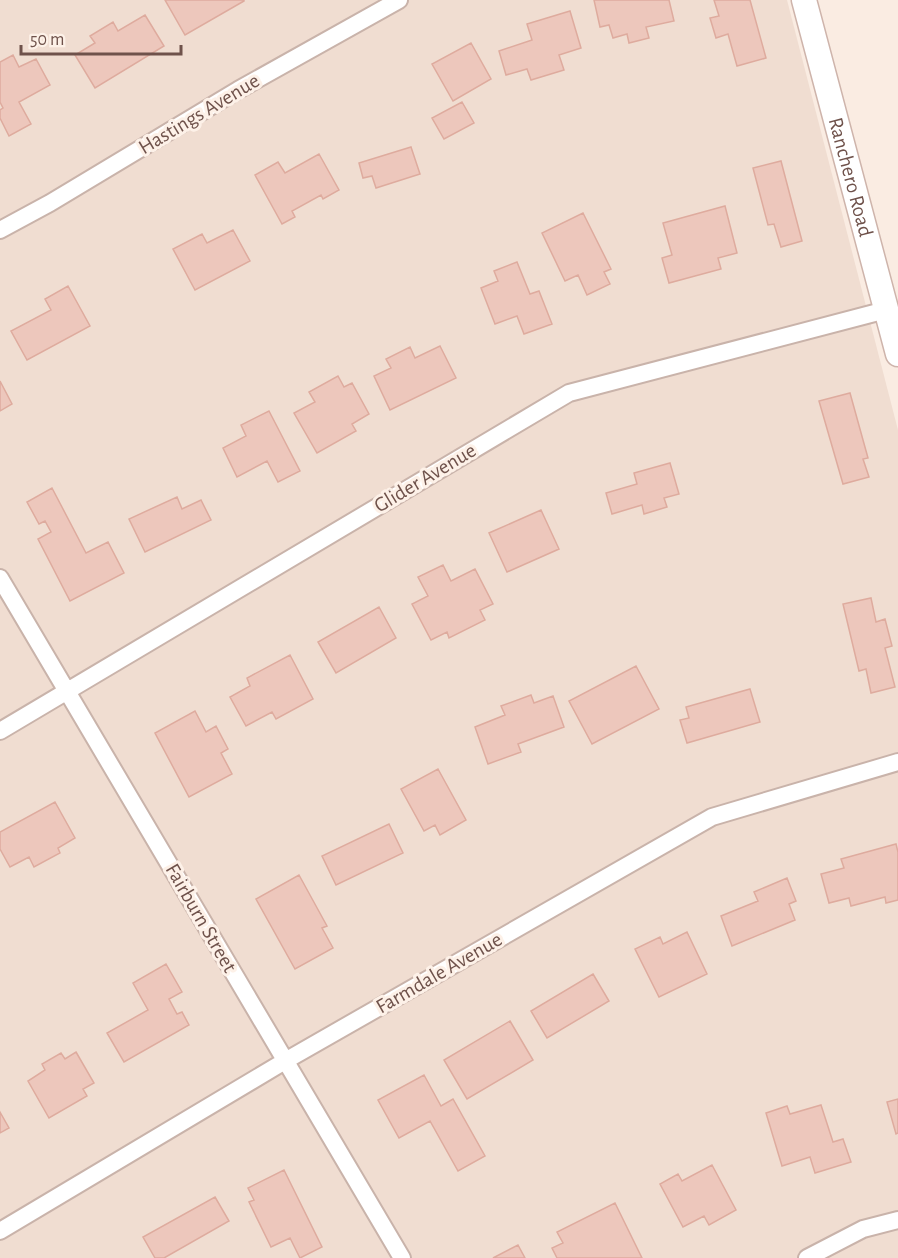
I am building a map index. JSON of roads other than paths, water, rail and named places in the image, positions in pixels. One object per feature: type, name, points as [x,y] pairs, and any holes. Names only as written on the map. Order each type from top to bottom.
[{"type":"main road","name":"Ranchero Road","points":[[804,0],[898,354]]},
{"type":"street","name":"Hastings Avenue","points":[[0,230],[238,90],[399,0]]},
{"type":"street","name":"Glider Avenue","points":[[0,731],[569,393],[886,310]]},
{"type":"street","name":"Fairburn Street","points":[[0,578],[402,1258]]},
{"type":"street","name":"Farmdale Avenue","points":[[0,1231],[285,1061],[712,817],[898,762]]},
{"type":"street","points":[[807,1258],[863,1229],[898,1220]]}]
